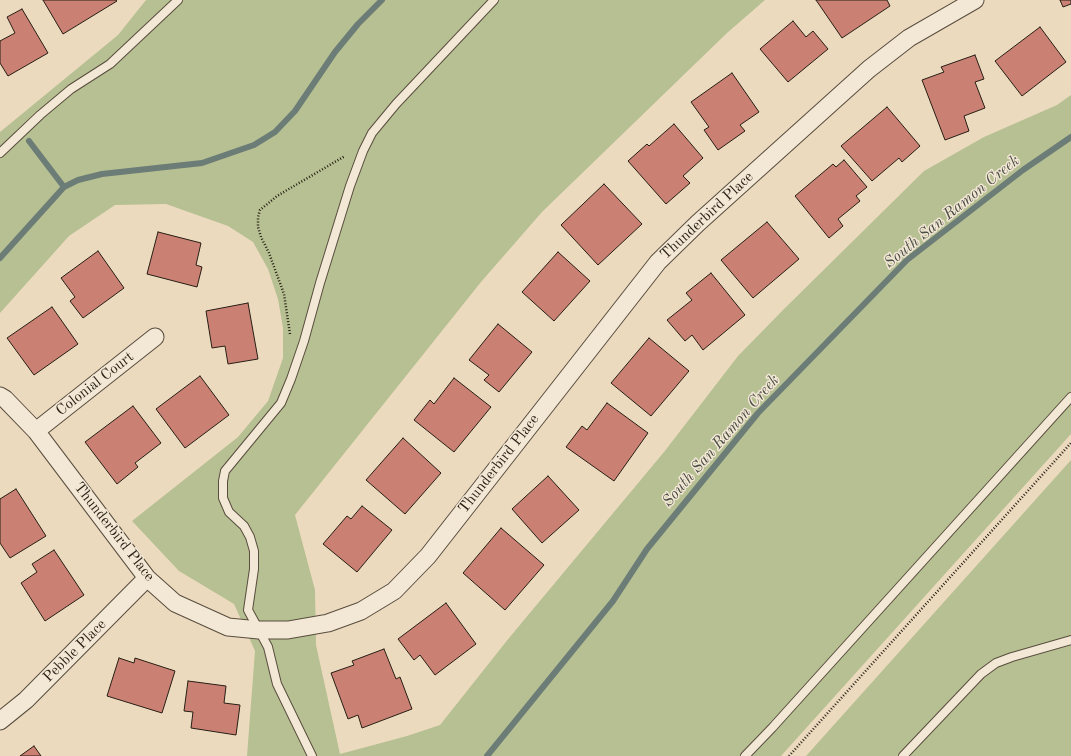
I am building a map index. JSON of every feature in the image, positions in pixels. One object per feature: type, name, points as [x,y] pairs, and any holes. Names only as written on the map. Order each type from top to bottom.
[{"type":"street","name":"Thunderbird Place","points":[[0,396],[5,399],[36,430],[147,578],[175,603],[228,627],[259,630],[288,630],[328,623],[361,611],[394,591],[428,556],[658,262],[869,70],[910,38],[975,0]]},
{"type":"street","name":"Colonial Court","points":[[36,430],[155,337]]},
{"type":"street","name":"Pebble Place","points":[[0,721],[26,700],[147,578]]},
{"type":"lane","points":[[0,153],[40,115],[71,89],[110,64],[178,0]]},
{"type":"lane","points":[[312,756],[277,684],[268,647],[248,610],[254,569],[254,551],[250,537],[244,526],[229,512],[223,498],[222,481],[226,471],[281,403],[304,341],[350,186],[366,143],[372,133],[396,104],[494,0]]},
{"type":"lane","points":[[745,756],[772,728],[1071,396]]},
{"type":"lane","points":[[903,756],[981,674],[996,663],[1071,640]]},
{"type":"path","points":[[290,340],[288,312],[284,294],[278,275],[258,227],[260,210],[277,196],[366,143]]},
{"type":"path","points":[[789,756],[1071,443]]},
{"type":"green space","points":[[146,0],[765,0],[727,33],[542,212],[481,282],[295,515],[315,590],[316,645],[340,754],[407,736],[440,725],[509,638],[664,452],[738,356],[783,310],[924,171],[984,137],[1057,105],[1071,95],[1071,434],[781,756],[247,756],[255,651],[234,604],[179,571],[132,521],[238,437],[268,401],[283,358],[283,328],[278,299],[268,269],[253,242],[228,226],[166,204],[115,205],[69,236],[0,313],[0,132],[118,35]]},
{"type":"green space","points":[[1071,460],[1071,756],[806,756]]},
{"type":"building","points":[[43,0],[116,0],[117,1],[63,34]]},
{"type":"building","points":[[816,0],[887,0],[890,6],[842,38]]},
{"type":"building","points":[[1060,0],[1071,0],[1071,4],[1063,7]]},
{"type":"building","points":[[22,9],[48,53],[8,76],[0,63],[0,41],[15,33],[7,17]]},
{"type":"building","points":[[793,21],[806,37],[813,31],[828,49],[788,82],[760,49]]},
{"type":"building","points":[[1040,27],[1066,62],[1022,96],[995,61]]},
{"type":"building","points":[[975,55],[984,79],[975,82],[985,108],[964,116],[969,131],[945,140],[922,80],[944,72],[941,67]]},
{"type":"building","points":[[732,73],[759,112],[740,125],[745,131],[718,150],[704,130],[709,127],[691,102]]},
{"type":"building","points":[[887,107],[920,146],[902,162],[899,158],[872,181],[841,146]]},
{"type":"building","points":[[674,124],[703,158],[683,176],[690,183],[666,204],[628,161],[647,144],[649,146]]},
{"type":"building","points":[[844,160],[867,187],[856,196],[860,201],[838,219],[843,226],[829,238],[795,196],[833,164],[836,167]]},
{"type":"building","points":[[604,184],[642,224],[598,265],[561,225]]},
{"type":"building","points":[[767,222],[799,259],[753,298],[721,260]]},
{"type":"building","points":[[158,232],[201,243],[196,265],[202,267],[197,287],[147,274]]},
{"type":"building","points":[[98,251],[124,288],[83,318],[70,301],[75,297],[61,278]]},
{"type":"building","points":[[558,252],[590,281],[554,321],[522,292]]},
{"type":"building","points":[[711,273],[745,315],[703,350],[692,335],[685,341],[667,320],[692,300],[686,293]]},
{"type":"building","points":[[248,303],[258,359],[228,364],[225,346],[212,348],[206,311]]},
{"type":"building","points":[[52,307],[78,344],[34,375],[7,338]]},
{"type":"building","points":[[498,324],[532,352],[499,392],[484,380],[489,375],[469,360]]},
{"type":"building","points":[[649,338],[689,371],[651,416],[611,383]]},
{"type":"building","points":[[200,376],[229,415],[185,448],[156,409]]},
{"type":"building","points":[[454,378],[491,407],[454,452],[414,420],[430,400],[434,404]]},
{"type":"building","points":[[607,403],[648,433],[614,481],[566,447],[582,426],[587,430]]},
{"type":"building","points":[[133,406],[161,443],[135,463],[138,467],[117,484],[85,442]]},
{"type":"building","points":[[403,438],[441,473],[405,514],[366,480]]},
{"type":"building","points":[[548,476],[579,510],[542,543],[512,509]]},
{"type":"building","points":[[16,489],[46,536],[10,558],[0,543],[0,499]]},
{"type":"building","points":[[362,506],[392,530],[357,572],[323,544],[347,516],[351,519]]},
{"type":"building","points":[[501,528],[544,565],[505,610],[463,573]]},
{"type":"building","points":[[54,550],[84,595],[45,621],[21,583],[37,572],[32,564]]},
{"type":"building","points":[[446,603],[476,644],[435,675],[420,655],[414,660],[398,639]]},
{"type":"building","points":[[384,649],[396,679],[400,677],[412,709],[362,728],[358,715],[348,719],[331,673],[354,665],[352,661]]},
{"type":"building","points":[[119,658],[134,663],[135,658],[175,671],[162,713],[107,696]]},
{"type":"building","points":[[188,681],[226,686],[224,703],[240,705],[236,735],[191,728],[193,712],[184,711]]},
{"type":"building","points":[[34,746],[41,756],[20,756]]},
{"type":"waterway","points":[[0,258],[64,187],[78,180],[102,174],[202,163],[254,145],[275,132],[295,111],[335,52],[358,24],[382,0]]},
{"type":"waterway","name":"South San Ramon Creek","points":[[487,756],[613,601],[647,549],[758,413],[907,260],[1023,170],[1071,137]]},
{"type":"waterway","points":[[29,141],[64,187]]}]
